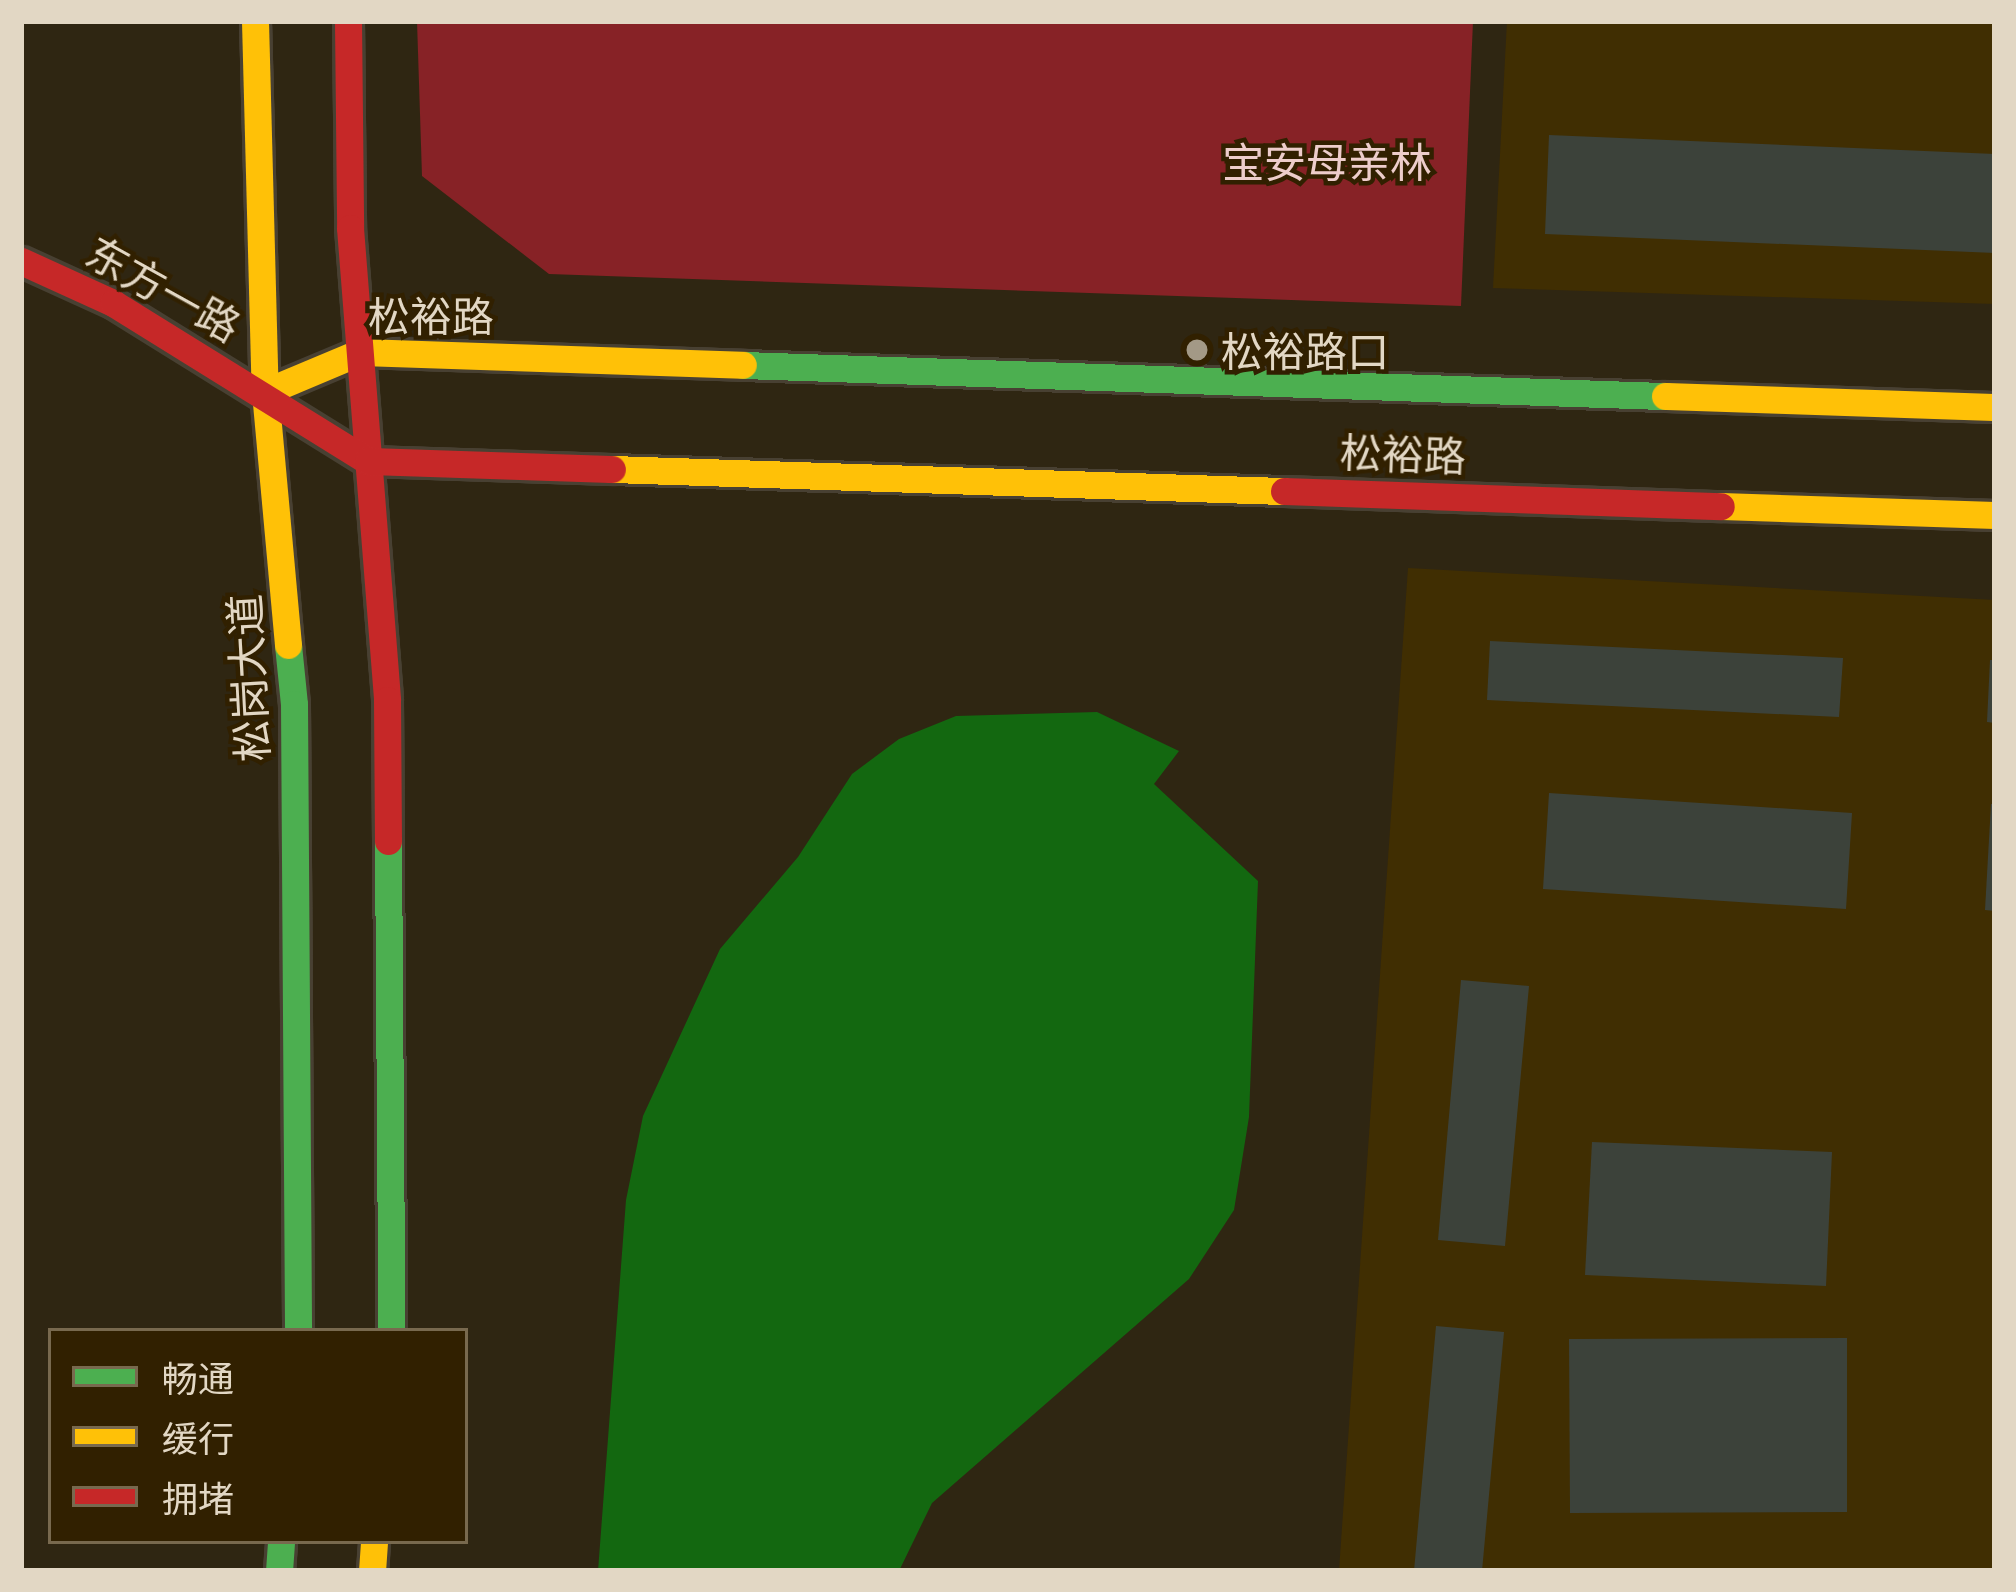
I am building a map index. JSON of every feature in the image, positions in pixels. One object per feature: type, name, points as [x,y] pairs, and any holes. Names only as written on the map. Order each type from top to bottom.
[{"type":"street","name":"松岗大道","points":[[255,21],[265,392],[293,704],[298,1328]]},
{"type":"street","points":[[348,21],[350,228],[387,700],[391,1328]]},
{"type":"street","name":"东方一路","points":[[21,261],[113,303],[265,392]]},
{"type":"street","name":"松裕路","points":[[265,392],[360,352],[1995,407]]},
{"type":"street","points":[[265,392],[368,461]]},
{"type":"street","name":"松裕路","points":[[368,461],[1995,515]]},
{"type":"shaded area","points":[[1507,21],[1995,21],[1995,304],[1493,288]]},
{"type":"shaded area","points":[[1408,568],[1995,600],[1995,1571],[1339,1571]]},
{"type":"shaded area","points":[[1097,712],[1179,751],[1154,784],[1258,881],[1249,1117],[1234,1210],[1189,1279],[932,1503],[899,1571],[598,1571],[626,1200],[643,1116],[720,949],[798,857],[852,774],[899,739],[956,716]]},
{"type":"green space","name":"宝安母亲林","points":[[417,21],[1473,21],[1461,306],[549,274],[422,176]]},
{"type":"building","points":[[1549,135],[1995,154],[1995,253],[1545,234]]},
{"type":"building","points":[[1490,641],[1843,658],[1839,717],[1487,700]]},
{"type":"building","points":[[1990,660],[1995,660],[1995,723],[1987,722]]},
{"type":"building","points":[[1549,793],[1852,813],[1846,909],[1543,889]]},
{"type":"building","points":[[1991,804],[1995,804],[1995,911],[1985,910]]},
{"type":"building","points":[[1461,980],[1529,986],[1505,1246],[1438,1240]]},
{"type":"building","points":[[1592,1142],[1832,1152],[1826,1286],[1585,1275]]},
{"type":"building","points":[[1436,1326],[1504,1332],[1482,1571],[1414,1571]]},
{"type":"building","points":[[1847,1338],[1847,1512],[1570,1513],[1569,1339]]},
{"type":"traffic: fast","points":[[743,365],[1665,396]]},
{"type":"traffic: fast","points":[[288,645],[294,704],[298,1328]]},
{"type":"traffic: fast","points":[[388,841],[391,1328]]},
{"type":"traffic: fast","points":[[279,1571],[281,1544]]},
{"type":"traffic: slow","points":[[255,21],[265,392],[288,645]]},
{"type":"traffic: slow","points":[[265,392],[360,352],[743,365]]},
{"type":"traffic: slow","points":[[1665,396],[1995,407]]},
{"type":"traffic: slow","points":[[612,469],[1284,491]]},
{"type":"traffic: slow","points":[[1721,506],[1995,515]]},
{"type":"traffic: slow","points":[[372,1571],[374,1544]]},
{"type":"traffic: jam","points":[[348,21],[350,228],[387,700],[388,841]]},
{"type":"traffic: jam","points":[[21,261],[113,303],[368,461],[612,469]]},
{"type":"traffic: jam","points":[[1284,491],[1721,506]]},
{"type":"place","name":"松裕路口","points":[[1197,350]]}]
